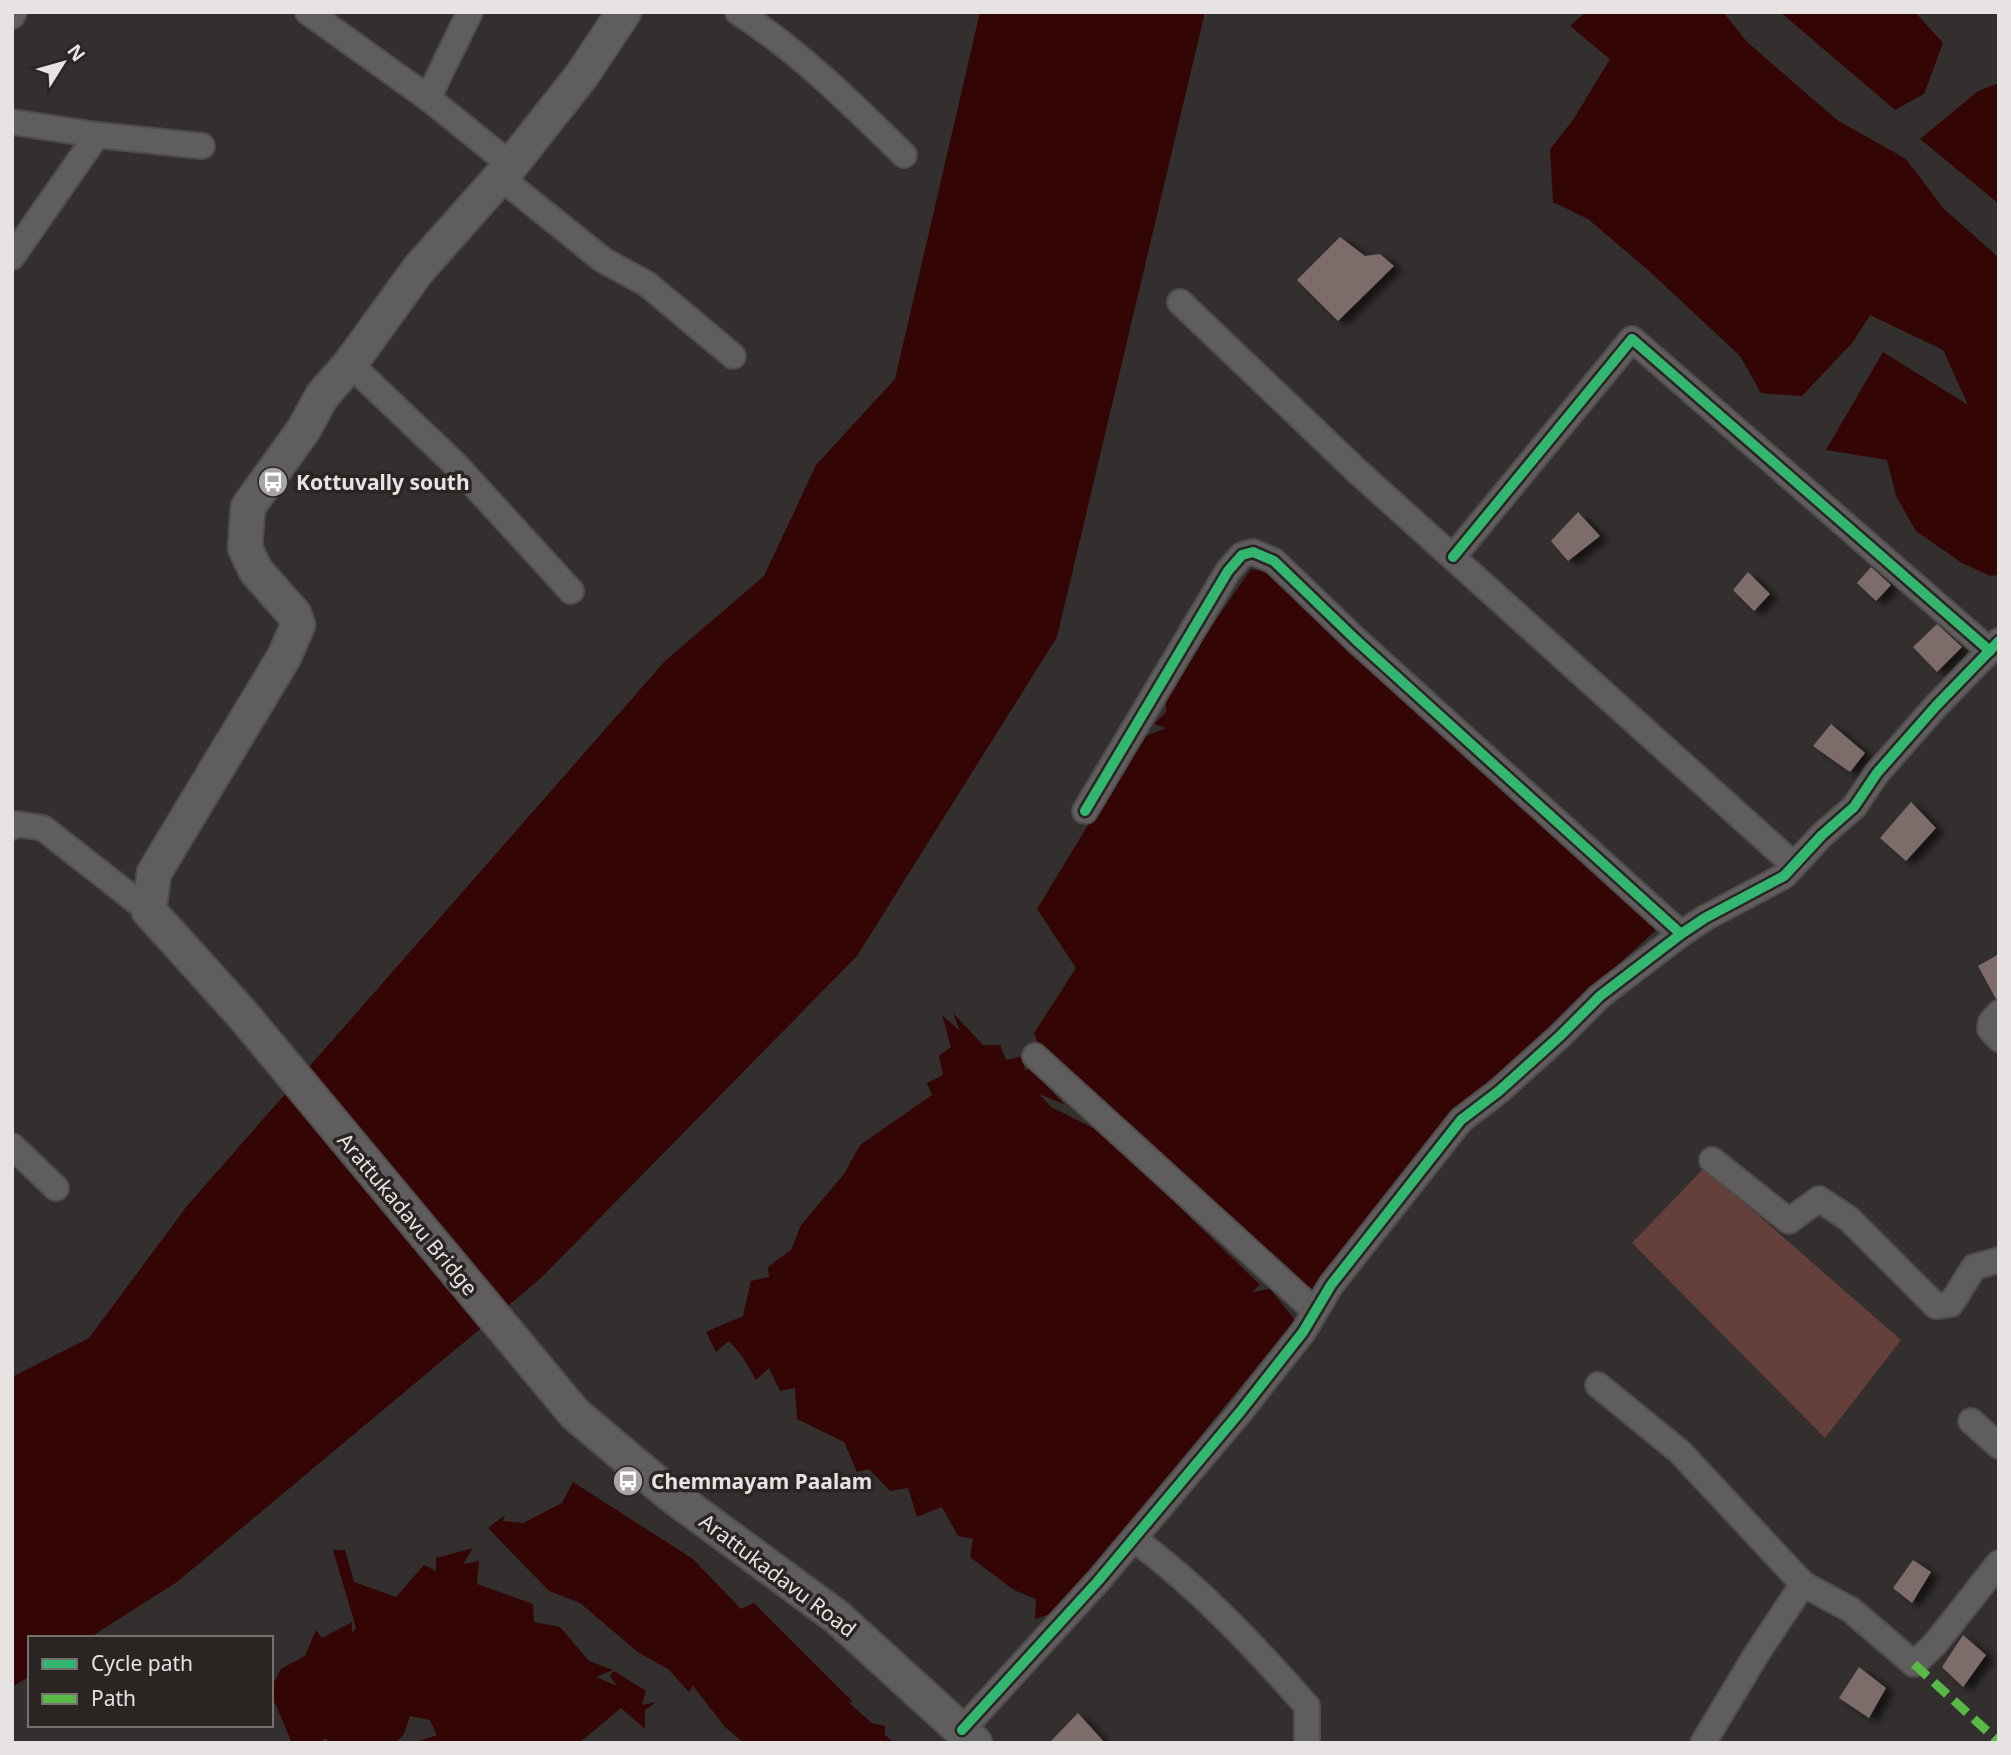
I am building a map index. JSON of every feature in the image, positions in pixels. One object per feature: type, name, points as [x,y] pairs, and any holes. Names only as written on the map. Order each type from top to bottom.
[{"type":"main road","points":[[149,911],[154,873],[284,657],[298,625],[294,614],[256,571],[244,548],[248,507],[304,429],[322,396],[350,365],[418,270],[506,171],[582,75],[624,12]]},
{"type":"main road","name":"Arattukadavu Bridge","points":[[149,911],[242,1014],[575,1414]]},
{"type":"main road","name":"Arattukadavu Road","points":[[575,1414],[670,1494],[837,1617],[969,1737]]},
{"type":"street","points":[[308,12],[428,98],[603,260],[647,284],[733,356]]},
{"type":"street","points":[[428,98],[471,12]]},
{"type":"street","points":[[738,12],[774,35],[904,155]]},
{"type":"street","points":[[12,122],[97,135],[202,146]]},
{"type":"street","points":[[12,257],[97,135]]},
{"type":"street","points":[[1180,302],[1357,471],[1794,865]]},
{"type":"street","points":[[969,1737],[1240,1412],[1303,1332],[1331,1286],[1461,1120],[1499,1091],[1600,996],[1682,934],[1705,918],[1784,876],[1822,835],[1854,807],[1877,773],[1962,677],[1994,646],[1632,339],[1453,557]]},
{"type":"street","points":[[350,365],[456,465],[571,591]]},
{"type":"street","points":[[1085,811],[1228,571],[1242,555],[1253,552],[1274,561],[1356,640],[1682,934]]},
{"type":"street","points":[[14,824],[43,828],[149,911]]},
{"type":"street","points":[[1999,1013],[1991,1022],[1990,1029],[1999,1039]]},
{"type":"street","points":[[1035,1056],[1315,1311]]},
{"type":"street","points":[[12,1146],[56,1188]]},
{"type":"street","points":[[1712,1160],[1789,1221],[1818,1199],[1849,1219],[1936,1306],[1951,1304],[1975,1267],[1999,1260]]},
{"type":"street","points":[[1598,1385],[1680,1452],[1803,1584],[1851,1610],[1914,1664],[1935,1644],[1999,1563]]},
{"type":"street","points":[[1970,1422],[1999,1446]]},
{"type":"street","points":[[1134,1539],[1164,1561],[1235,1626],[1307,1706],[1307,1743]]},
{"type":"street","points":[[1703,1743],[1803,1584]]},
{"type":"shaded area","points":[[980,12],[1205,12],[1057,637],[857,956],[540,1279],[177,1582],[92,1636],[28,1636],[28,1677],[12,1687],[12,1377],[89,1338],[187,1206],[665,661],[764,576],[816,465],[895,379]]},
{"type":"shaded area","points":[[1586,12],[1723,12],[1747,42],[1837,120],[1906,159],[1943,208],[1999,258],[1999,575],[1990,576],[1962,563],[1916,531],[1896,496],[1887,460],[1826,450],[1883,352],[1968,405],[1943,350],[1870,315],[1853,342],[1802,396],[1761,393],[1740,356],[1648,270],[1588,219],[1553,202],[1550,149],[1573,120],[1610,59],[1570,26]]},
{"type":"shaded area","points":[[1780,12],[1915,12],[1943,43],[1924,94],[1895,110]]},
{"type":"shaded area","points":[[1999,83],[1999,204],[1920,139],[1978,91]]},
{"type":"shaded area","points":[[1251,569],[1265,572],[1656,930],[1515,1059],[1311,1296],[1045,1062],[1034,1033],[1076,968],[1037,909],[1141,738],[1166,728],[1154,724],[1166,712],[1166,692]]},
{"type":"shaded area","points":[[953,1013],[983,1045],[1000,1045],[1006,1060],[1023,1056],[1025,1071],[1030,1067],[1064,1104],[1039,1094],[1051,1107],[1103,1133],[1260,1285],[1252,1292],[1270,1289],[1295,1320],[1057,1612],[1035,1619],[1036,1599],[1014,1590],[970,1557],[973,1539],[958,1536],[942,1507],[917,1517],[908,1488],[890,1491],[869,1469],[857,1472],[844,1442],[797,1419],[795,1388],[780,1391],[769,1368],[756,1380],[742,1356],[729,1341],[716,1352],[706,1332],[743,1316],[751,1281],[769,1277],[768,1267],[791,1250],[801,1225],[844,1174],[860,1145],[932,1095],[927,1083],[943,1075],[939,1056],[951,1047],[942,1015],[960,1031]]},
{"type":"shaded area","points":[[1704,1168],[1901,1340],[1825,1438],[1632,1243]]},
{"type":"shaded area","points":[[573,1482],[693,1559],[741,1609],[754,1603],[852,1701],[849,1703],[872,1723],[885,1726],[885,1735],[894,1743],[744,1743],[725,1727],[693,1686],[689,1692],[668,1669],[639,1653],[580,1603],[549,1591],[488,1528],[505,1515],[503,1521],[523,1523],[562,1503]]},
{"type":"shaded area","points":[[473,1548],[463,1564],[479,1561],[477,1584],[533,1604],[534,1622],[560,1627],[589,1661],[613,1670],[596,1677],[617,1686],[610,1676],[614,1671],[646,1691],[642,1705],[656,1702],[645,1710],[645,1729],[621,1708],[579,1743],[413,1743],[437,1735],[430,1720],[410,1716],[404,1734],[396,1743],[330,1743],[325,1738],[320,1743],[292,1743],[273,1702],[273,1683],[281,1669],[305,1656],[316,1630],[322,1638],[352,1622],[352,1633],[356,1628],[333,1550],[345,1550],[354,1582],[396,1597],[424,1565],[436,1571],[436,1558]]},
{"type":"building","points":[[1340,237],[1365,256],[1380,254],[1394,266],[1338,321],[1297,280]]},
{"type":"building","points":[[1578,512],[1600,536],[1568,561],[1551,541]]},
{"type":"building","points":[[1871,567],[1891,585],[1876,601],[1857,583]]},
{"type":"building","points":[[1748,572],[1770,594],[1754,611],[1733,590]]},
{"type":"building","points":[[1937,624],[1962,647],[1937,672],[1913,647]]},
{"type":"building","points":[[1831,724],[1865,753],[1850,772],[1813,746]]},
{"type":"building","points":[[1911,802],[1936,828],[1906,861],[1880,838]]},
{"type":"building","points":[[1999,954],[1999,999],[1996,999],[1978,966]]},
{"type":"building","points":[[1913,1560],[1931,1572],[1912,1603],[1893,1588]]},
{"type":"building","points":[[1963,1635],[1986,1655],[1963,1687],[1942,1667]]},
{"type":"building","points":[[1859,1667],[1886,1688],[1869,1718],[1839,1698]]},
{"type":"building","points":[[1078,1713],[1105,1743],[1049,1743]]},
{"type":"marked path","points":[[1914,1664],[1999,1742]]},
{"type":"cycle path","points":[[1453,557],[1632,339],[1990,651]]},
{"type":"cycle path","points":[[1085,811],[1228,571],[1242,555],[1253,552],[1274,561],[1356,640],[1681,934]]},
{"type":"cycle path","points":[[962,1730],[1098,1581],[1240,1412],[1303,1332],[1331,1285],[1461,1120],[1499,1091],[1600,996],[1681,934],[1705,918],[1784,876],[1822,835],[1854,807],[1877,773],[1936,706],[1999,641]]},
{"type":"place","name":"Kottuvally south","points":[[273,482]]},
{"type":"place","name":"Chemmayam Paalam","points":[[628,1481]]}]
